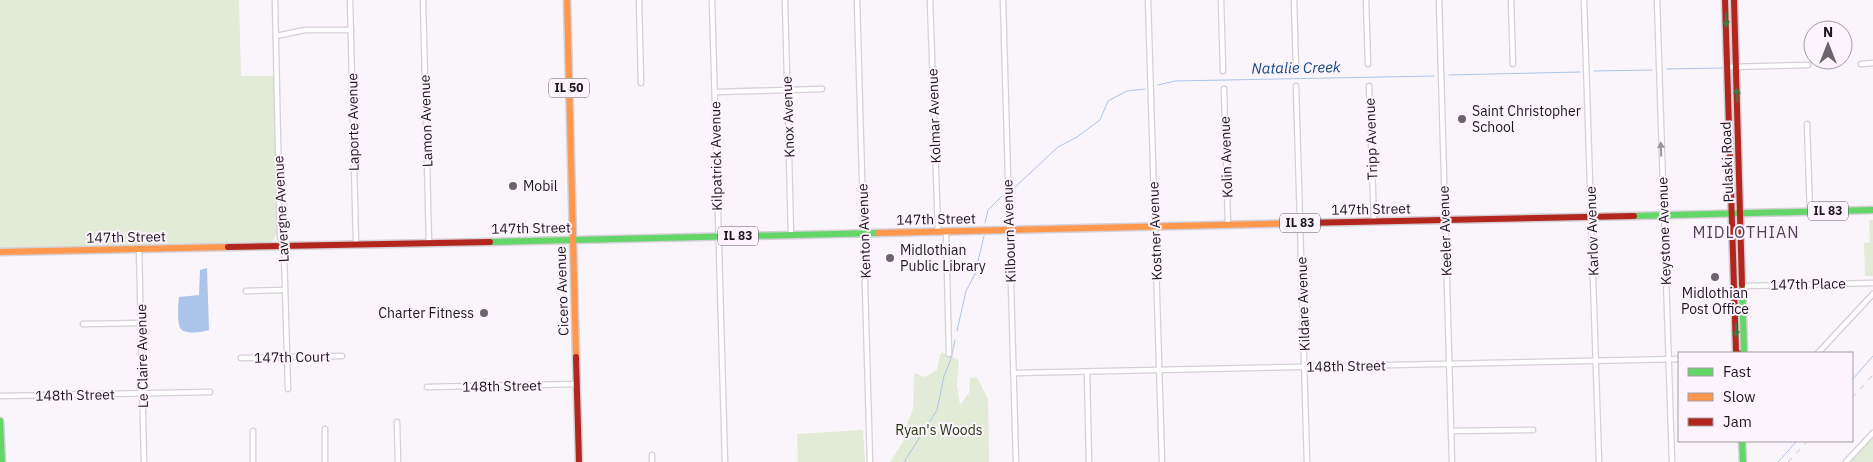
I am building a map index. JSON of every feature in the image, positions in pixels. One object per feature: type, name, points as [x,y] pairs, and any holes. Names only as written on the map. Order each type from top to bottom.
[{"type":"main road","name":"Cicero Avenue","points":[[567,0],[579,462]]},
{"type":"main road","name":"Pulaski Road","points":[[1725,0],[1737,352]]},
{"type":"main road","name":"Pulaski Road","points":[[1734,0],[1743,352]]},
{"type":"main road","name":"147th Street","points":[[0,252],[1873,210]]},
{"type":"main road","points":[[0,421],[2,462]]},
{"type":"main road","points":[[1742,442],[1743,462]]},
{"type":"street","name":"Lavergne Avenue","points":[[275,0],[280,236],[285,290],[288,389]]},
{"type":"street","name":"Laporte Avenue","points":[[350,0],[356,244]]},
{"type":"street","name":"Lamon Avenue","points":[[423,0],[430,243]]},
{"type":"street","points":[[639,0],[641,83]]},
{"type":"street","name":"Kilpatrick Avenue","points":[[712,0],[725,462]]},
{"type":"street","name":"Knox Avenue","points":[[785,0],[792,235]]},
{"type":"street","name":"Kenton Avenue","points":[[857,0],[870,462]]},
{"type":"street","name":"Kolmar Avenue","points":[[930,0],[938,231]]},
{"type":"street","name":"Kilbourn Avenue","points":[[1003,0],[1016,462]]},
{"type":"street","name":"Kostner Avenue","points":[[1148,0],[1162,462]]},
{"type":"street","points":[[1221,0],[1223,71]]},
{"type":"street","points":[[1294,0],[1296,68]]},
{"type":"street","points":[[1366,0],[1368,64]]},
{"type":"street","name":"Keeler Avenue","points":[[1439,0],[1452,462]]},
{"type":"street","points":[[1512,0],[1514,64]]},
{"type":"street","name":"Karlov Avenue","points":[[1584,0],[1599,462]]},
{"type":"street","name":"Keystone Avenue","points":[[1657,0],[1672,462]]},
{"type":"street","points":[[276,36],[297,30],[350,30]]},
{"type":"street","points":[[1861,64],[1873,64]]},
{"type":"street","points":[[1728,67],[1803,65]]},
{"type":"street","name":"Kildare Avenue","points":[[1296,86],[1307,462]]},
{"type":"street","name":"Tripp Avenue","points":[[1369,86],[1374,222]]},
{"type":"street","name":"Kolin Avenue","points":[[1224,88],[1228,225]]},
{"type":"street","points":[[715,92],[822,89]]},
{"type":"street","points":[[1807,124],[1810,212]]},
{"type":"street","points":[[946,231],[949,354]]},
{"type":"street","name":"Le Claire Avenue","points":[[139,249],[144,462]]},
{"type":"street","name":"147th Place","points":[[1742,286],[1873,282]]},
{"type":"street","points":[[246,291],[285,290]]},
{"type":"street","points":[[1819,352],[1873,294]]},
{"type":"street","points":[[83,324],[141,323]]},
{"type":"street","name":"147th Court","points":[[241,358],[342,356]]},
{"type":"street","name":"148th Street","points":[[1013,373],[1678,360]]},
{"type":"street","points":[[1087,372],[1089,462]]},
{"type":"street","name":"148th Street","points":[[426,387],[577,384]]},
{"type":"street","name":"148th Street","points":[[0,396],[210,392]]},
{"type":"street","points":[[397,422],[398,462]]},
{"type":"street","points":[[324,429],[326,462]]},
{"type":"street","points":[[1451,431],[1533,430]]},
{"type":"street","points":[[253,431],[253,462]]},
{"type":"street","points":[[1846,462],[1873,433]]},
{"type":"street","points":[[652,455],[652,462]]},
{"type":"green space","points":[[0,0],[239,0],[241,76],[275,76],[278,231],[272,242],[0,248]]},
{"type":"green space","points":[[1869,220],[1873,220],[1873,276],[1865,276],[1864,243],[1870,242]]},
{"type":"green space","name":"Ryan's Woods","points":[[941,352],[959,360],[957,385],[960,405],[969,393],[970,378],[977,377],[988,399],[989,462],[890,462],[903,442],[905,429],[913,409],[914,373],[925,377],[937,370]]},
{"type":"green space","name":"Ryan's Woods","points":[[863,430],[865,462],[798,462],[797,434]]},
{"type":"green space","points":[[1873,433],[1873,462],[1846,462]]},
{"type":"water","points":[[207,268],[209,330],[203,332],[183,331],[179,324],[179,297],[199,295],[200,270]]},
{"type":"waterway","name":"Natalie Creek","points":[[1667,69],[1723,68]]},
{"type":"waterway","name":"Natalie Creek","points":[[1594,71],[1652,70]]},
{"type":"waterway","name":"Natalie Creek","points":[[1449,75],[1580,72]]},
{"type":"waterway","name":"Natalie Creek","points":[[1158,85],[1175,81],[1434,76]]},
{"type":"waterway","name":"Natalie Creek","points":[[1013,189],[1058,147],[1077,137],[1100,120],[1108,101],[1127,91],[1145,89]]},
{"type":"waterway","name":"Natalie Creek","points":[[985,223],[988,210],[1002,196]]},
{"type":"waterway","name":"Natalie Creek","points":[[957,331],[966,291],[975,274],[984,236]]},
{"type":"waterway","name":"Natalie Creek","points":[[904,462],[937,410],[944,376],[951,359],[955,340]]},
{"type":"waterway","points":[[1853,379],[1873,356]]},
{"type":"waterway","points":[[1778,462],[1796,442]]},
{"type":"railway","points":[[1853,397],[1873,375]]},
{"type":"railway","points":[[1788,462],[1807,442]]},
{"type":"traffic: fast","points":[[1634,216],[1873,210]]},
{"type":"traffic: fast","points":[[573,240],[878,233]]},
{"type":"traffic: fast","points":[[490,242],[573,240]]},
{"type":"traffic: fast","points":[[1742,285],[1743,352]]},
{"type":"traffic: fast","points":[[0,421],[2,462]]},
{"type":"traffic: fast","points":[[1742,442],[1743,462]]},
{"type":"traffic: slow","points":[[567,0],[576,357]]},
{"type":"traffic: slow","points":[[878,233],[1303,223]]},
{"type":"traffic: slow","points":[[0,252],[228,247]]},
{"type":"traffic: jam","points":[[1725,0],[1737,352]]},
{"type":"traffic: jam","points":[[1734,0],[1742,285]]},
{"type":"traffic: jam","points":[[1303,223],[1634,216]]},
{"type":"traffic: jam","points":[[228,247],[490,242]]},
{"type":"traffic: jam","points":[[576,357],[579,462]]},
{"type":"place","name":"Saint Christopher School","points":[[1462,119]]},
{"type":"place","name":"Mobil","points":[[513,186]]},
{"type":"place","name":"Midlothian Public Library","points":[[890,258]]},
{"type":"place","name":"Midlothian Post Office","points":[[1715,277]]},
{"type":"place","name":"Charter Fitness","points":[[484,313]]},
{"type":"district","name":"MIDLOTHIAN","points":[[1746,232]]}]
